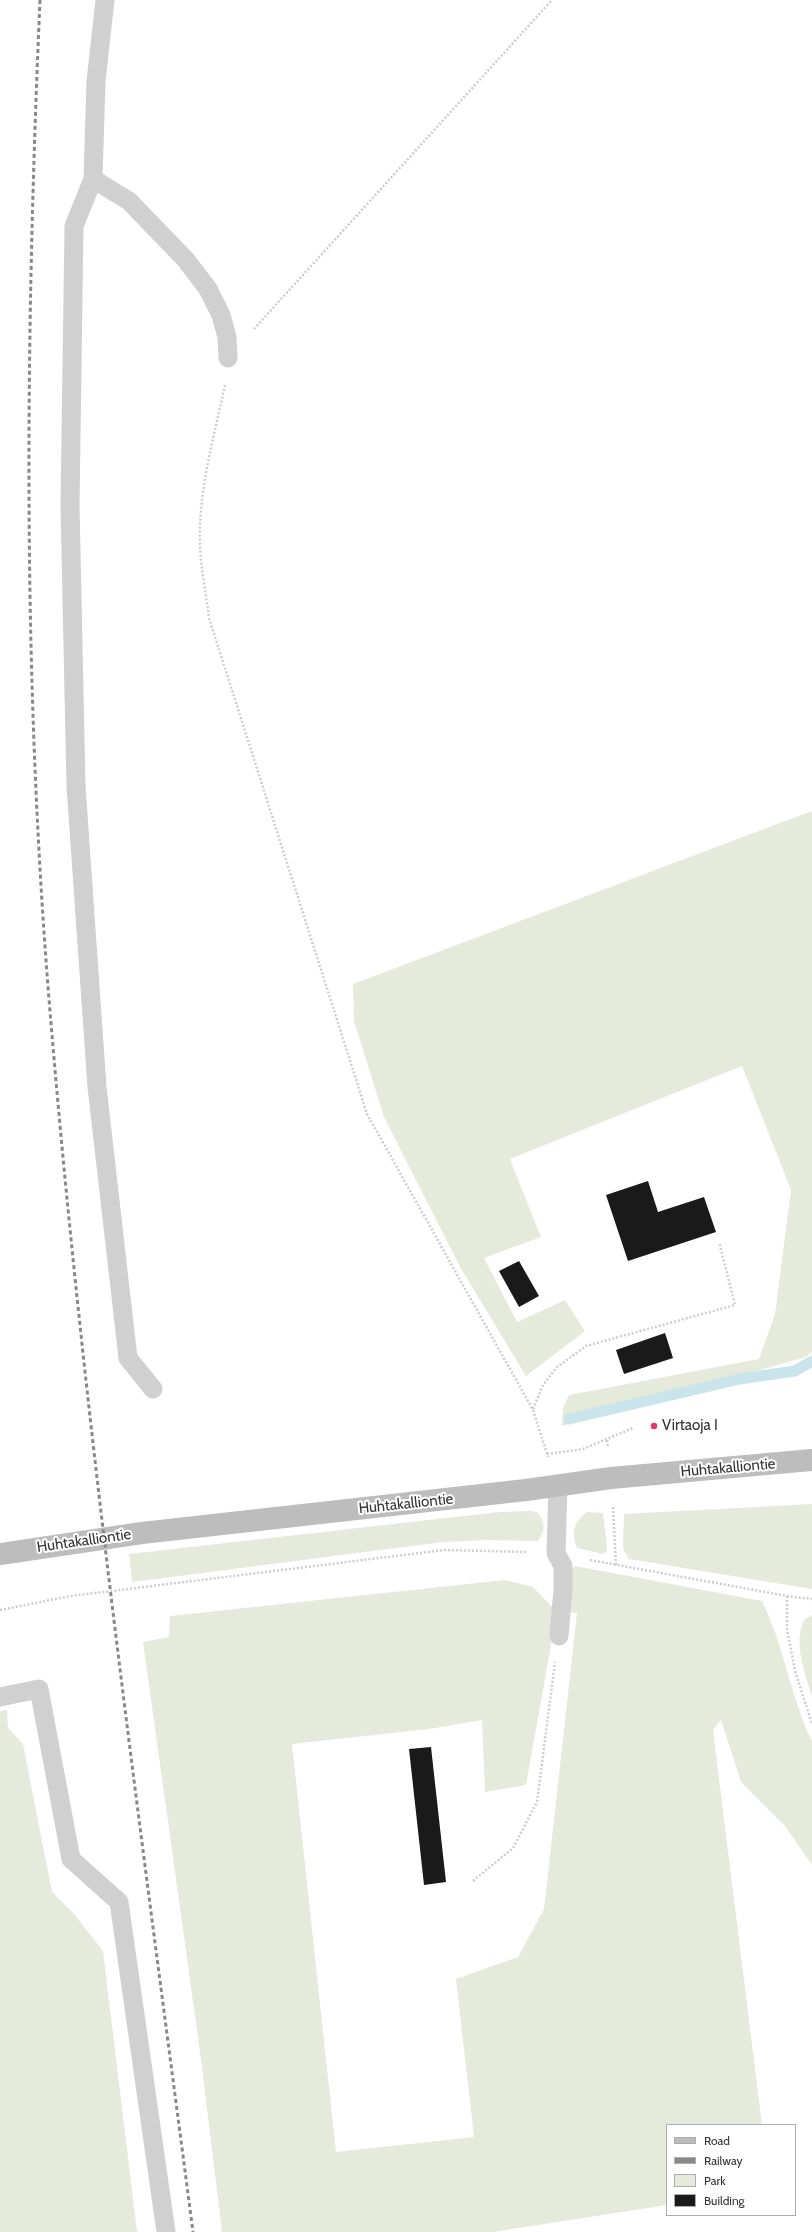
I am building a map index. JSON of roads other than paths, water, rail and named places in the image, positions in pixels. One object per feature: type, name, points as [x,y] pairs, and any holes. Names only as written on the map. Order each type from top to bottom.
[{"type":"street","name":"Huhtakalliontie","points":[[0,1554],[142,1533],[558,1486],[611,1478],[812,1460]]},
{"type":"lane","points":[[105,0],[96,81],[94,179],[74,226],[70,505],[76,786],[97,1087],[128,1358],[153,1389]]},
{"type":"lane","points":[[94,179],[129,201],[186,260],[208,289],[221,315],[227,337],[228,358]]},
{"type":"lane","points":[[558,1486],[556,1553],[563,1566],[563,1589],[559,1636]]},
{"type":"lane","points":[[0,1697],[39,1689],[71,1860],[119,1902],[166,2232]]},
{"type":"waterway","points":[[569,1419],[740,1379],[795,1371],[812,1361]]},
{"type":"railway","points":[[40,0],[31,259],[29,518],[35,777],[42,906],[66,1185],[98,1485],[134,1784],[193,2232]]},
{"type":"place","name":"Virtaoja I","points":[[654,1426]]}]
